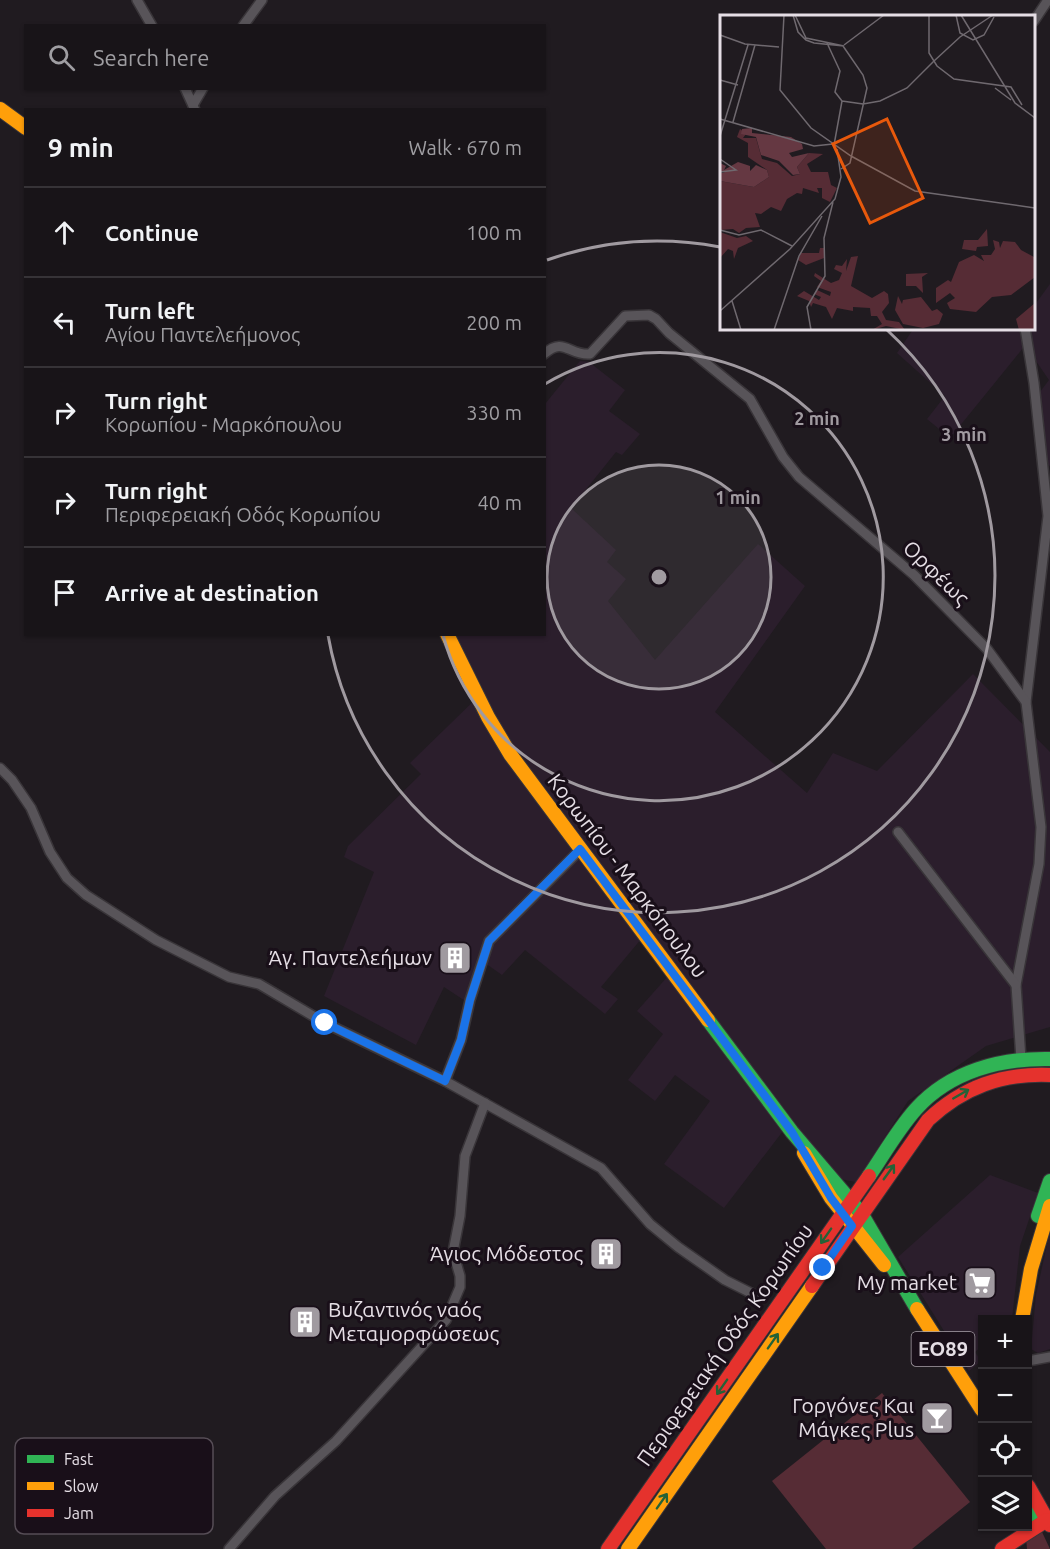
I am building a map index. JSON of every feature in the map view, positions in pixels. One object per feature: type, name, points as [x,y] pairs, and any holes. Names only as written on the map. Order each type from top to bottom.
[{"type":"main road","points":[[0,109],[24,127]]},
{"type":"main road","name":"Κορωπίου - Μαρκόπουλου","points":[[448,636],[488,717],[510,754],[792,1132],[851,1199],[904,1288],[978,1404]]},
{"type":"main road","name":"Περιφερειακή Οδός Κορωπίου","points":[[609,1549],[851,1199],[904,1125],[928,1097],[971,1070],[1021,1059],[1050,1059]]},
{"type":"main road","name":"Περιφερειακή Οδός Κορωπίου","points":[[628,1549],[928,1120],[951,1100],[990,1080],[1022,1074],[1050,1075]]},
{"type":"main road","name":"Κορωπίου - Μαρκόπουλου","points":[[792,1132],[811,1167],[842,1213],[904,1288]]},
{"type":"main road","points":[[1031,1269],[1031,1242],[1050,1181]]},
{"type":"main road","points":[[1023,1315],[1031,1269],[1050,1206]]},
{"type":"main road","points":[[1032,1493],[1046,1518],[1032,1525]]},
{"type":"main road","points":[[1002,1549],[1021,1531]]},
{"type":"street","points":[[137,0],[151,24]]},
{"type":"street","points":[[244,24],[262,0]]},
{"type":"street","points":[[1035,20],[1048,0]]},
{"type":"street","points":[[186,90],[194,107]]},
{"type":"street","points":[[194,107],[202,90]]},
{"type":"street","name":"Ορφέως","points":[[546,352],[553,346],[562,345],[581,355],[590,354],[625,316],[649,315],[656,319],[669,333],[750,399],[783,457],[799,477],[914,575],[987,649],[1026,702],[1041,827],[1039,864],[1017,985],[1021,1059]]},
{"type":"street","points":[[1025,330],[1034,383],[1048,516],[1026,702]]},
{"type":"street","points":[[0,768],[12,780],[31,808],[50,852],[67,878],[86,895],[156,940],[229,977],[259,984],[325,1023],[445,1081],[600,1168],[650,1224],[678,1247],[725,1280],[759,1296]]},
{"type":"street","points":[[898,832],[1017,985]]},
{"type":"street","points":[[445,1081],[461,1040],[470,1000],[489,941],[580,849]]},
{"type":"street","points":[[229,1549],[275,1496],[336,1441],[446,1320],[460,1287],[460,1276],[453,1252],[460,1216],[465,1156],[485,1103]]},
{"type":"street","points":[[1032,1360],[1050,1357]]},
{"type":"street","points":[[1021,1531],[1022,1549]]},
{"type":"shaded area","points":[[1050,284],[1050,466],[1047,464],[1040,392],[1049,380],[1036,361],[1028,330],[1035,330],[1035,305]]},
{"type":"shaded area","points":[[913,330],[1019,330],[1023,348],[950,438],[927,419],[945,396],[897,353]]},
{"type":"shaded area","points":[[580,361],[589,362],[625,390],[609,411],[640,434],[622,455],[616,452],[571,508],[616,550],[607,562],[626,579],[608,601],[655,660],[758,544],[805,586],[715,712],[807,793],[833,753],[877,771],[973,674],[1050,752],[1050,1027],[986,1046],[908,1101],[856,1182],[840,1179],[783,1131],[724,1208],[664,1164],[710,1101],[675,1075],[655,1101],[628,1080],[663,1034],[637,1011],[669,975],[642,938],[601,987],[618,999],[605,1014],[525,950],[502,975],[485,963],[473,1006],[444,987],[416,1045],[324,996],[374,872],[344,857],[348,846],[421,774],[410,763],[484,691],[456,636],[546,636],[546,403]]},
{"type":"shaded area","points":[[990,1175],[1038,1193],[1020,1246],[1012,1315],[978,1315],[978,1349],[975,1352],[978,1364],[969,1371],[898,1257]]},
{"type":"shaded area","points":[[1050,1231],[1050,1349],[1038,1353],[1032,1350],[1036,1295]]},
{"type":"shaded area","points":[[882,1393],[970,1502],[912,1549],[826,1549],[772,1481]]},
{"type":"shaded area","points":[[1038,1530],[1042,1532],[1050,1549],[1027,1549],[1026,1537]]},
{"type":"traffic: fast","points":[[708,1020],[792,1132],[861,1213],[917,1309]]},
{"type":"traffic: fast","points":[[869,1176],[909,1117],[944,1085],[960,1076],[995,1064],[1050,1059]]},
{"type":"traffic: fast","points":[[1038,1216],[1050,1181]]},
{"type":"traffic: fast","points":[[1032,1513],[1040,1508]]},
{"type":"traffic: slow","points":[[0,109],[24,127]]},
{"type":"traffic: slow","points":[[448,636],[488,717],[510,754],[708,1020]]},
{"type":"traffic: slow","points":[[804,1153],[831,1198],[884,1265]]},
{"type":"traffic: slow","points":[[1023,1315],[1031,1269],[1050,1206]]},
{"type":"traffic: slow","points":[[628,1549],[812,1286]]},
{"type":"traffic: slow","points":[[917,1309],[978,1404]]},
{"type":"traffic: jam","points":[[812,1286],[928,1120],[955,1099],[984,1084],[1016,1077],[1050,1075]]},
{"type":"traffic: jam","points":[[608,1549],[869,1176]]},
{"type":"traffic: jam","points":[[1032,1493],[1050,1525]]},
{"type":"traffic: jam","points":[[1002,1549],[1047,1520]]},
{"type":"place","name":"Άγ. Παντελεήμων","points":[[455,958]]},
{"type":"place","name":"Άγιος Μόδεστος","points":[[606,1254]]},
{"type":"place","name":"My market","points":[[980,1283]]},
{"type":"place","name":"Βυζαντινός ναός Μεταμορφώσεως","points":[[305,1322]]},
{"type":"place","name":"Γοργόνες Και Μάγκες Plus","points":[[937,1418]]},
{"type":"route","points":[[325,1023],[405,1064],[445,1081],[461,1040],[470,1000],[489,941],[580,849],[792,1132],[811,1167],[852,1226],[823,1268]]}]
